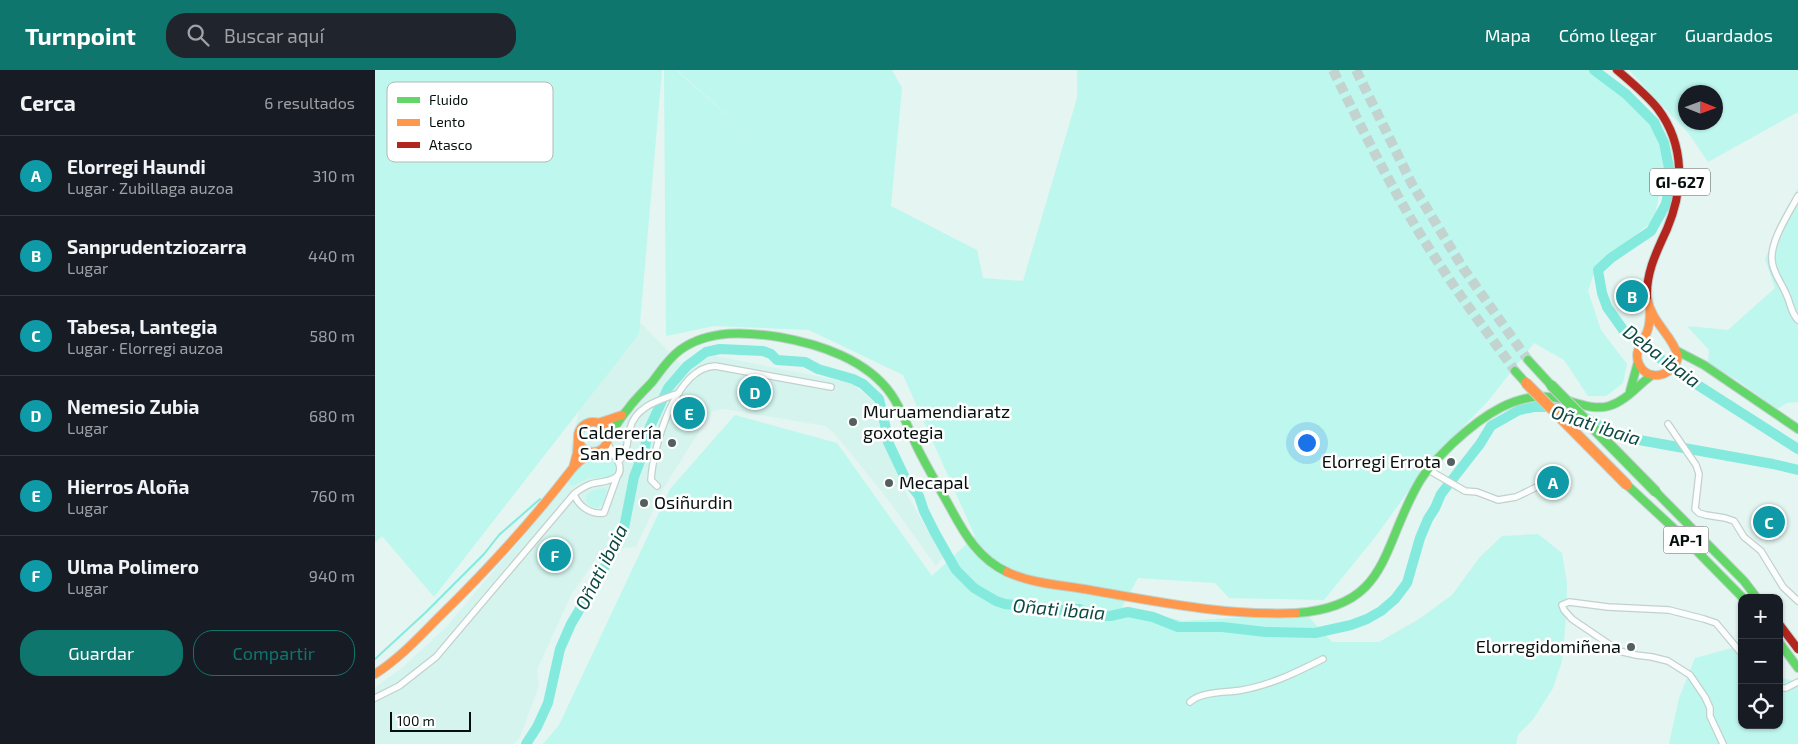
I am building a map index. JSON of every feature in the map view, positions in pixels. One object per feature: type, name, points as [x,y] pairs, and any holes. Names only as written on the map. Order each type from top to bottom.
[{"type":"main road","name":"GI-627","points":[[1617,70],[1644,94],[1663,117],[1674,138],[1680,165],[1677,202],[1667,230],[1653,258],[1647,280],[1647,300],[1650,309],[1667,338],[1675,346],[1678,359]]},
{"type":"main road","name":"GI-627","points":[[1638,362],[1637,349],[1645,339],[1649,327],[1650,309]]},
{"type":"main road","points":[[375,674],[400,656],[474,583],[511,544],[580,461],[603,448],[622,416],[673,356],[701,339],[729,333],[757,334],[812,345],[860,364],[871,371],[886,384],[920,453],[963,532],[979,553],[999,569],[1031,580],[1144,600],[1225,610],[1303,613],[1333,607],[1353,598],[1368,586],[1385,563],[1414,490],[1427,470],[1460,437],[1495,412],[1511,402],[1528,398],[1551,397],[1599,407],[1613,405],[1652,375]]},
{"type":"main road","points":[[1645,339],[1655,335],[1667,338]]},
{"type":"main road","points":[[1638,362],[1643,370],[1657,376],[1667,373],[1678,359],[1695,361],[1722,377],[1798,429]]},
{"type":"main road","name":"AP-1","points":[[1528,360],[1731,568],[1754,594]]},
{"type":"main road","points":[[1630,391],[1638,362]]},
{"type":"main road","name":"AP-1","points":[[1515,371],[1627,485],[1682,536],[1739,594]]},
{"type":"main road","points":[[572,469],[577,453],[580,428],[590,422],[599,423],[622,416]]},
{"type":"main road","points":[[599,423],[605,428],[607,439]]},
{"type":"main road","points":[[578,440],[585,450],[596,451]]},
{"type":"main road","points":[[1783,629],[1798,649]]},
{"type":"main road","points":[[1783,647],[1798,668]]},
{"type":"street","points":[[1798,196],[1774,245],[1771,261],[1788,296],[1791,310],[1798,320]]},
{"type":"street","points":[[657,486],[651,480],[659,433],[685,384],[706,366],[831,387]]},
{"type":"street","points":[[616,459],[626,451],[633,420],[645,407],[679,393]]},
{"type":"street","points":[[1668,424],[1696,465],[1700,477],[1695,509],[1699,513],[1734,521],[1745,537],[1761,551],[1783,587],[1798,601]]},
{"type":"street","points":[[574,494],[575,498],[592,513],[603,513],[608,506],[618,474],[616,459],[609,449],[607,439]]},
{"type":"street","points":[[596,451],[603,451],[616,459]]},
{"type":"street","points":[[1427,470],[1441,476],[1465,491],[1477,492],[1493,499],[1504,500],[1518,496],[1541,485],[1544,490]]},
{"type":"street","points":[[375,698],[399,686],[430,662],[574,494],[592,484],[611,481],[618,474]]},
{"type":"street","points":[[1723,744],[1705,697],[1690,675],[1668,661],[1619,651],[1572,619],[1562,605],[1569,602],[1608,607],[1669,610],[1689,615],[1716,624],[1738,649]]},
{"type":"street","points":[[1190,702],[1203,695],[1241,690],[1271,683],[1323,659]]},
{"type":"street","points":[[1783,688],[1797,682]]},
{"type":"shaded area","points":[[636,318],[687,370],[704,359],[716,356],[851,383],[873,401],[888,453],[903,488],[943,557],[936,566],[886,497],[835,434],[825,426],[725,409],[712,411],[663,489],[636,547],[602,550],[571,595],[537,670],[539,685],[520,737],[514,744],[375,744],[375,687],[402,668],[446,627],[576,474],[570,448],[586,383]]},
{"type":"green space","points":[[375,70],[662,70],[639,334],[434,597],[382,536],[375,543]]},
{"type":"green space","points":[[664,70],[676,70],[765,149],[677,70],[892,70],[902,88],[891,206],[977,250],[983,278],[1023,281],[1077,98],[1077,70],[1595,70],[1634,106],[1652,128],[1666,163],[1654,220],[1596,267],[1588,291],[1601,330],[1627,364],[1623,383],[1606,396],[1588,396],[1564,360],[1534,343],[1488,401],[1430,461],[1376,536],[1324,600],[1229,598],[1215,583],[1138,578],[1122,607],[1183,621],[1307,615],[1332,642],[1379,642],[1419,619],[1452,595],[1480,557],[1502,536],[1538,534],[1562,553],[1567,583],[1562,661],[1553,688],[1534,718],[1518,735],[1516,744],[543,744],[559,725],[670,489],[735,415],[837,443],[932,576],[975,536],[903,375],[809,330],[714,326],[666,336]]},
{"type":"green space","points":[[1629,70],[1798,70],[1798,112],[1708,162],[1685,130],[1723,130],[1723,85],[1678,85],[1678,122]]},
{"type":"green space","points":[[1798,188],[1798,402],[1787,403],[1777,409],[1737,380],[1708,363],[1709,350],[1687,326],[1728,330],[1775,288],[1765,259]]},
{"type":"green space","points":[[595,457],[610,458],[615,464],[612,477],[606,479],[589,478],[572,486],[568,482],[577,471]]},
{"type":"green space","points":[[605,488],[607,491],[603,504],[596,508],[590,506],[586,501],[588,494]]},
{"type":"green space","points":[[1732,648],[1738,652],[1738,729],[1783,729],[1783,678],[1798,682],[1798,744],[1669,744],[1679,698],[1695,658]]},
{"type":"waterway","name":"Deba ibaia","points":[[1594,70],[1626,94],[1654,122],[1664,143],[1671,178],[1666,204],[1651,231],[1611,258],[1598,270],[1602,293],[1607,307],[1624,331],[1682,375],[1798,449]]},
{"type":"waterway","name":"Oñati ibaia","points":[[526,744],[537,727],[548,703],[560,649],[571,624],[607,563],[624,528],[634,477],[645,448],[648,431],[668,388],[687,366],[706,352],[720,349],[763,351],[771,354],[777,360],[805,362],[818,369],[853,379],[863,384],[879,399],[888,442],[905,478],[919,496],[924,511],[956,570],[974,588],[996,601],[1005,604],[1062,610],[1079,609],[1097,616],[1110,616],[1128,612],[1153,617],[1178,627],[1222,627],[1266,632],[1315,633],[1351,625],[1381,611],[1395,599],[1407,583],[1420,538],[1441,494],[1480,444],[1491,426],[1519,410],[1534,407],[1561,409],[1584,417],[1611,432],[1628,438],[1798,470]]},
{"type":"waterway","points":[[375,659],[425,613],[484,554],[499,535],[540,499]]},
{"type":"tunnel","points":[[1333,70],[1413,223],[1452,284],[1515,371]]},
{"type":"tunnel","points":[[1356,70],[1412,184],[1463,268],[1528,360]]},
{"type":"traffic: fast","points":[[608,437],[622,416],[669,360],[680,350],[703,338],[728,334],[754,334],[795,340],[826,349],[856,363],[881,382],[891,394],[926,464],[967,537],[988,560],[1007,572]]},
{"type":"traffic: fast","points":[[1677,351],[1704,365],[1798,429]]},
{"type":"traffic: fast","points":[[1528,360],[1551,385]]},
{"type":"traffic: fast","points":[[1630,391],[1638,362]]},
{"type":"traffic: fast","points":[[1515,371],[1526,383]]},
{"type":"traffic: fast","points":[[1296,613],[1326,608],[1349,600],[1365,587],[1387,553],[1405,510],[1425,474],[1453,443],[1488,415],[1514,402],[1528,398],[1557,398],[1589,406],[1609,406],[1626,397],[1652,375]]},
{"type":"traffic: fast","points":[[1551,385],[1656,492]]},
{"type":"traffic: fast","points":[[1627,485],[1682,536],[1739,594]]},
{"type":"traffic: fast","points":[[1656,492],[1744,581],[1754,594]]},
{"type":"traffic: fast","points":[[1783,647],[1798,668]]},
{"type":"traffic: slow","points":[[1647,297],[1653,314],[1671,341],[1678,356],[1672,368],[1661,375],[1649,374],[1643,370],[1637,359],[1639,347],[1649,327],[1650,309]]},
{"type":"traffic: slow","points":[[1526,383],[1627,485]]},
{"type":"traffic: slow","points":[[598,423],[622,415]]},
{"type":"traffic: slow","points":[[593,422],[604,426],[608,437],[604,448],[593,452],[582,448],[578,437],[582,426],[593,422]]},
{"type":"traffic: slow","points":[[573,468],[578,440]]},
{"type":"traffic: slow","points":[[375,674],[409,647],[458,599],[525,526],[572,469],[594,452]]},
{"type":"traffic: slow","points":[[1007,572],[1037,582],[1193,607],[1244,612],[1296,613]]},
{"type":"traffic: jam","points":[[1617,70],[1658,109],[1667,123],[1677,152],[1679,168],[1677,198],[1673,214],[1650,270],[1647,297]]},
{"type":"traffic: jam","points":[[1783,629],[1798,649]]},
{"type":"place","name":"Sanprudentziozarra","points":[[1632,296]]},
{"type":"place","name":"Nemesio Zubia","points":[[755,392]]},
{"type":"place","name":"Hierros Aloña","points":[[689,413]]},
{"type":"place","name":"Muruamendiaratz goxotegia","points":[[853,422]]},
{"type":"place","name":"Calderería San Pedro","points":[[672,443]]},
{"type":"place","name":"Elorregi Errota","points":[[1451,462]]},
{"type":"place","name":"Elorregi Haundi","points":[[1553,482]]},
{"type":"place","name":"Mecapal","points":[[889,483]]},
{"type":"place","name":"Osiñurdin","points":[[644,503]]},
{"type":"place","name":"Tabesa, Lantegia","points":[[1769,522]]},
{"type":"place","name":"Ulma Polimero","points":[[555,555]]},
{"type":"place","name":"Elorregidomiñena","points":[[1631,647]]}]
